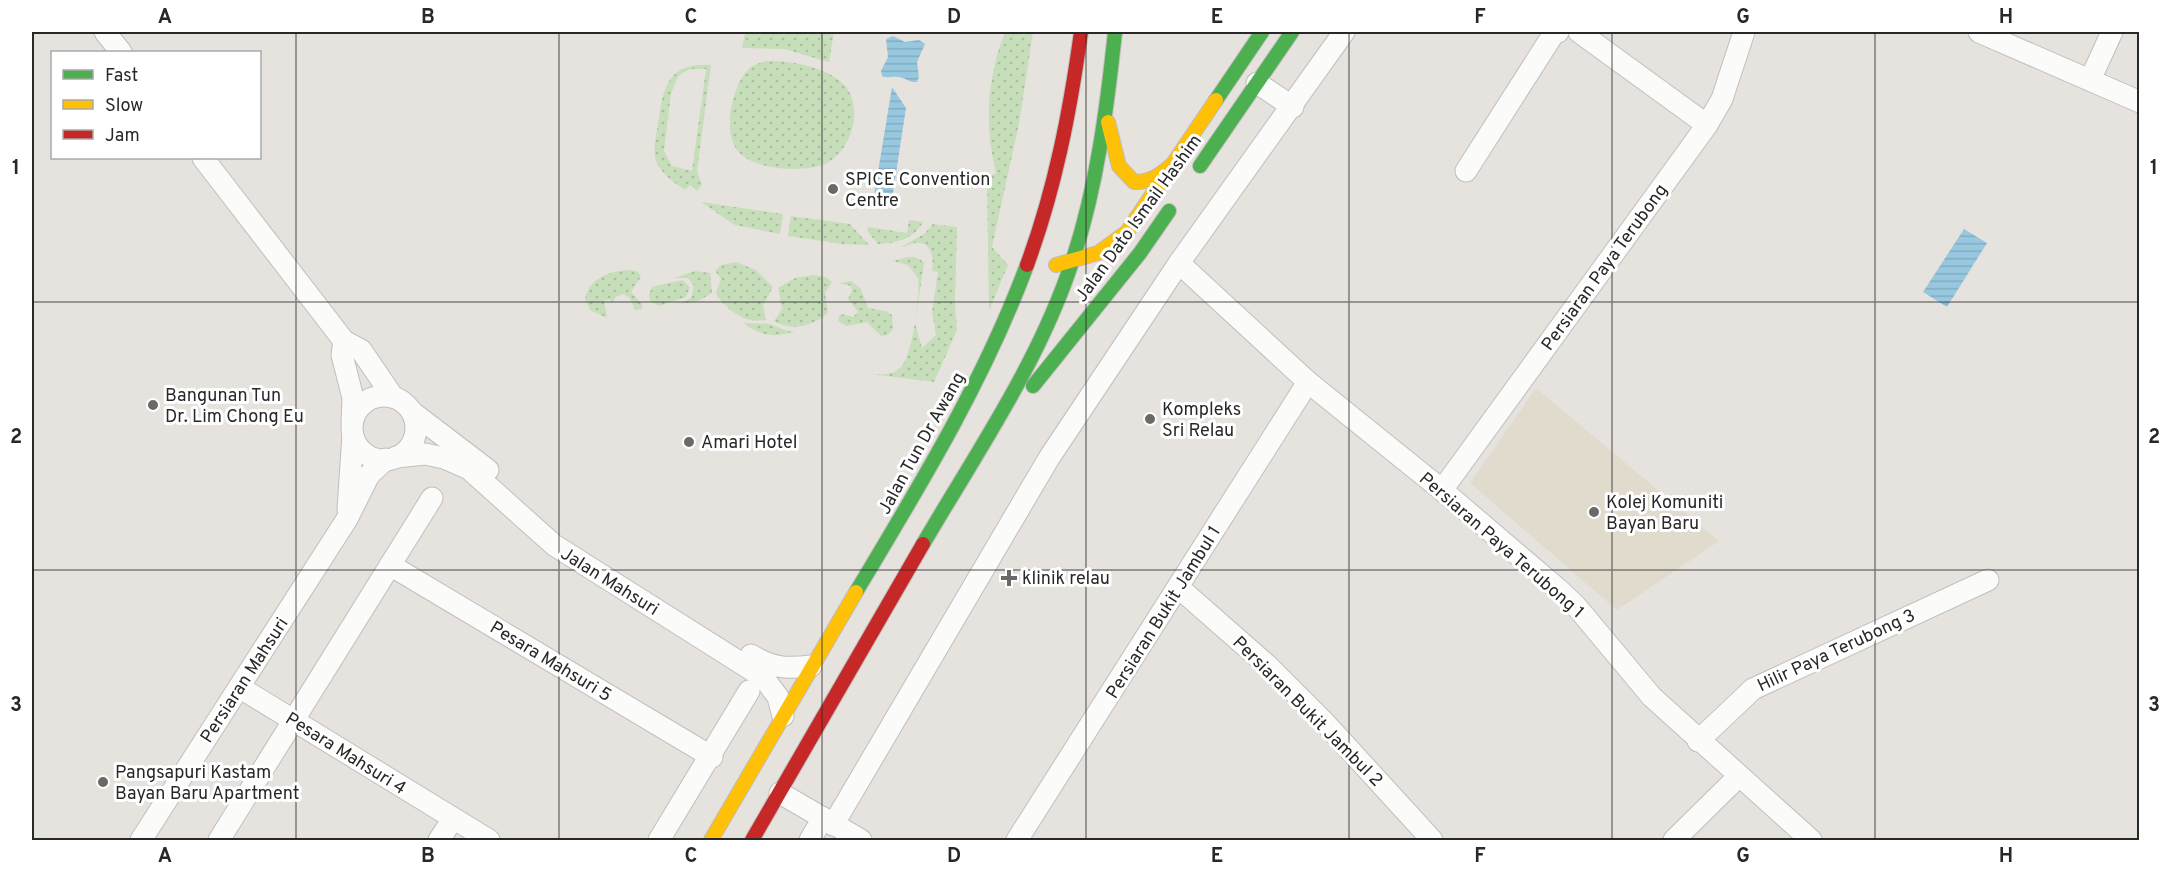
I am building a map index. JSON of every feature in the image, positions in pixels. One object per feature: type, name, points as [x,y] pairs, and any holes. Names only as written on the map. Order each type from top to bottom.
[{"type":"main road","name":"Jalan Tun Dr Awang","points":[[711,840],[811,666],[952,430],[976,383],[1017,291],[1042,225],[1071,105],[1081,32]]},
{"type":"main road","points":[[752,840],[1036,350],[1073,260],[1107,109],[1115,32]]},
{"type":"main road","name":"Jalan Dato Ismail Hashim","points":[[1046,274],[1061,262],[1098,253],[1127,232],[1262,32]]},
{"type":"main road","name":"Jalan Dato Ismail Hashim","points":[[1192,178],[1292,32]]},
{"type":"main road","points":[[1107,109],[1113,152],[1120,168],[1129,179],[1139,184],[1150,182],[1177,160]]},
{"type":"main road","name":"Jalan Dato Ismail Hashim","points":[[981,447],[1140,253],[1179,196]]},
{"type":"main road","points":[[866,574],[931,495]]},
{"type":"street","points":[[105,32],[120,51]]},
{"type":"street","points":[[810,840],[828,821],[1049,458],[1179,263],[1293,107],[1344,32]]},
{"type":"street","points":[[1466,171],[1554,33],[1558,32]]},
{"type":"street","points":[[1579,32],[1707,125]]},
{"type":"street","name":"Persiaran Paya Terubong","points":[[1442,490],[1707,125],[1722,99],[1744,32]]},
{"type":"street","points":[[1979,32],[2139,102]]},
{"type":"street","points":[[2090,80],[2112,32]]},
{"type":"street","points":[[1257,83],[1293,107]]},
{"type":"street","points":[[204,159],[344,341],[361,350],[393,397]]},
{"type":"street","name":"Persiaran Paya Terubong 1","points":[[1179,263],[1308,382],[1442,490],[1576,606],[1652,697],[1810,840]]},
{"type":"street","name":"Persiaran Mahsuri","points":[[344,341],[342,355],[353,398],[347,519]]},
{"type":"street","name":"Persiaran Bukit Jambul 1","points":[[1017,840],[1308,382]]},
{"type":"street","points":[[383,396],[393,397],[400,400],[472,464],[424,454],[377,459],[361,450],[352,430],[354,417],[366,402],[383,396]]},
{"type":"street","points":[[391,458],[405,452],[416,433],[412,412]]},
{"type":"street","name":"Persiaran Mahsuri","points":[[141,840],[347,519],[369,475],[391,458]]},
{"type":"street","name":"Jalan Mahsuri","points":[[472,464],[554,546],[761,678]]},
{"type":"street","points":[[219,840],[432,498]]},
{"type":"street","name":"Pesara Mahsuri 5","points":[[390,565],[712,757]]},
{"type":"street","name":"Hilir Paya Terubong 3","points":[[1698,741],[1753,688],[1988,580]]},
{"type":"street","name":"Persiaran Bukit Jambul 2","points":[[1178,587],[1284,682],[1432,840]]},
{"type":"street","points":[[659,840],[761,678],[783,668],[811,666]]},
{"type":"street","points":[[761,678],[778,697],[783,716]]},
{"type":"street","name":"Pesara Mahsuri 4","points":[[239,687],[489,840]]},
{"type":"street","points":[[1674,840],[1738,777]]},
{"type":"street","points":[[780,793],[861,840]]},
{"type":"street","points":[[439,840],[453,819]]},
{"type":"shaded area","name":"Kolej Komuniti Bayan Baru","points":[[1536,388],[1719,541],[1617,610],[1470,483]]},
{"type":"green space","points":[[745,32],[834,32],[829,62],[784,49],[742,48]]},
{"type":"green space","points":[[1005,32],[1033,32],[1019,124],[992,247],[1008,265],[989,311],[987,178],[996,173],[990,138],[989,102],[994,67]]},
{"type":"green space","points":[[766,61],[809,66],[830,74],[846,87],[852,97],[854,121],[846,144],[830,161],[810,168],[775,168],[753,162],[737,150],[733,142],[730,121],[733,99],[746,72]]},
{"type":"green space","points":[[696,65],[711,65],[697,171],[702,185],[697,191],[690,185],[685,190],[667,176],[658,165],[654,150],[665,90],[676,73]],"holes":[[[690,69],[706,69],[692,171],[672,166],[664,151],[671,94],[678,76]]]},
{"type":"green space","points":[[701,202],[783,214],[780,234],[735,225]]},
{"type":"green space","points":[[791,216],[850,224],[869,245],[842,244],[788,236]]},
{"type":"green space","points":[[909,220],[923,222],[909,237],[898,241],[878,244],[868,232],[868,227],[907,233]]},
{"type":"green space","points":[[933,224],[957,227],[955,304],[957,330],[934,382],[871,374],[888,374],[902,366],[909,349],[917,311],[915,323],[922,348],[936,335],[932,312],[938,272],[932,271],[931,252],[921,243],[901,247],[924,234]]},
{"type":"green space","points":[[905,257],[921,260],[924,263],[917,310],[918,278],[908,265],[893,261]]},
{"type":"green space","points":[[736,262],[756,270],[773,287],[763,306],[766,320],[752,320],[739,316],[718,297],[716,293],[721,279],[715,271],[721,265]]},
{"type":"green space","points":[[631,270],[638,272],[641,277],[631,292],[642,304],[642,309],[635,310],[630,298],[623,294],[616,297],[612,303],[609,299],[604,301],[607,318],[590,310],[585,299],[587,292],[596,281],[609,274]]},
{"type":"green space","points":[[695,271],[710,273],[712,293],[698,301],[679,304],[691,298],[694,286],[688,278],[674,278]]},
{"type":"green space","points":[[813,275],[826,277],[832,282],[825,293],[828,313],[802,326],[788,326],[774,321],[782,309],[778,288],[795,278]]},
{"type":"green space","points":[[682,280],[690,287],[686,297],[659,306],[650,301],[649,295],[652,287]]},
{"type":"green space","points":[[851,281],[861,289],[868,308],[886,311],[892,315],[893,329],[888,335],[881,336],[867,322],[847,326],[839,322],[838,318],[841,314],[853,317],[858,312],[848,299],[852,291],[851,286],[839,283]]},
{"type":"green space","points":[[743,322],[769,324],[795,331],[781,335],[761,333]]},
{"type":"water","points":[[893,36],[905,42],[919,40],[925,44],[917,62],[919,77],[917,82],[900,77],[882,76],[881,71],[888,57],[886,39]]},
{"type":"water","points":[[892,87],[906,108],[892,199],[874,196]]},
{"type":"water","points":[[1964,229],[1987,243],[1947,307],[1923,292]]},
{"type":"traffic: fast","points":[[923,544],[1006,405],[1043,334],[1059,297],[1073,259],[1095,175],[1105,118],[1115,32]]},
{"type":"traffic: fast","points":[[1216,100],[1262,32]]},
{"type":"traffic: fast","points":[[1200,166],[1292,32]]},
{"type":"traffic: fast","points":[[1033,386],[1140,253],[1169,211]]},
{"type":"traffic: fast","points":[[856,592],[971,392],[1027,265]]},
{"type":"traffic: slow","points":[[1056,265],[1098,253],[1127,232],[1216,100]]},
{"type":"traffic: slow","points":[[1108,122],[1119,166],[1134,182],[1150,179],[1173,164]]},
{"type":"traffic: slow","points":[[711,840],[856,592]]},
{"type":"traffic: jam","points":[[1027,265],[1046,208],[1060,150],[1081,32]]},
{"type":"traffic: jam","points":[[752,840],[923,544]]},
{"type":"place","name":"SPICE Convention Centre","points":[[833,189]]},
{"type":"place","name":"Bangunan Tun Dr. Lim Chong Eu","points":[[153,405]]},
{"type":"place","name":"Kompleks Sri Relau","points":[[1150,419]]},
{"type":"place","name":"Amari Hotel","points":[[689,442]]},
{"type":"place","name":"Kolej Komuniti Bayan Baru","points":[[1594,512]]},
{"type":"place","name":"klinik relau","points":[[1009,578]]},
{"type":"place","name":"Pangsapuri Kastam Bayan Baru Apartment","points":[[103,782]]}]
